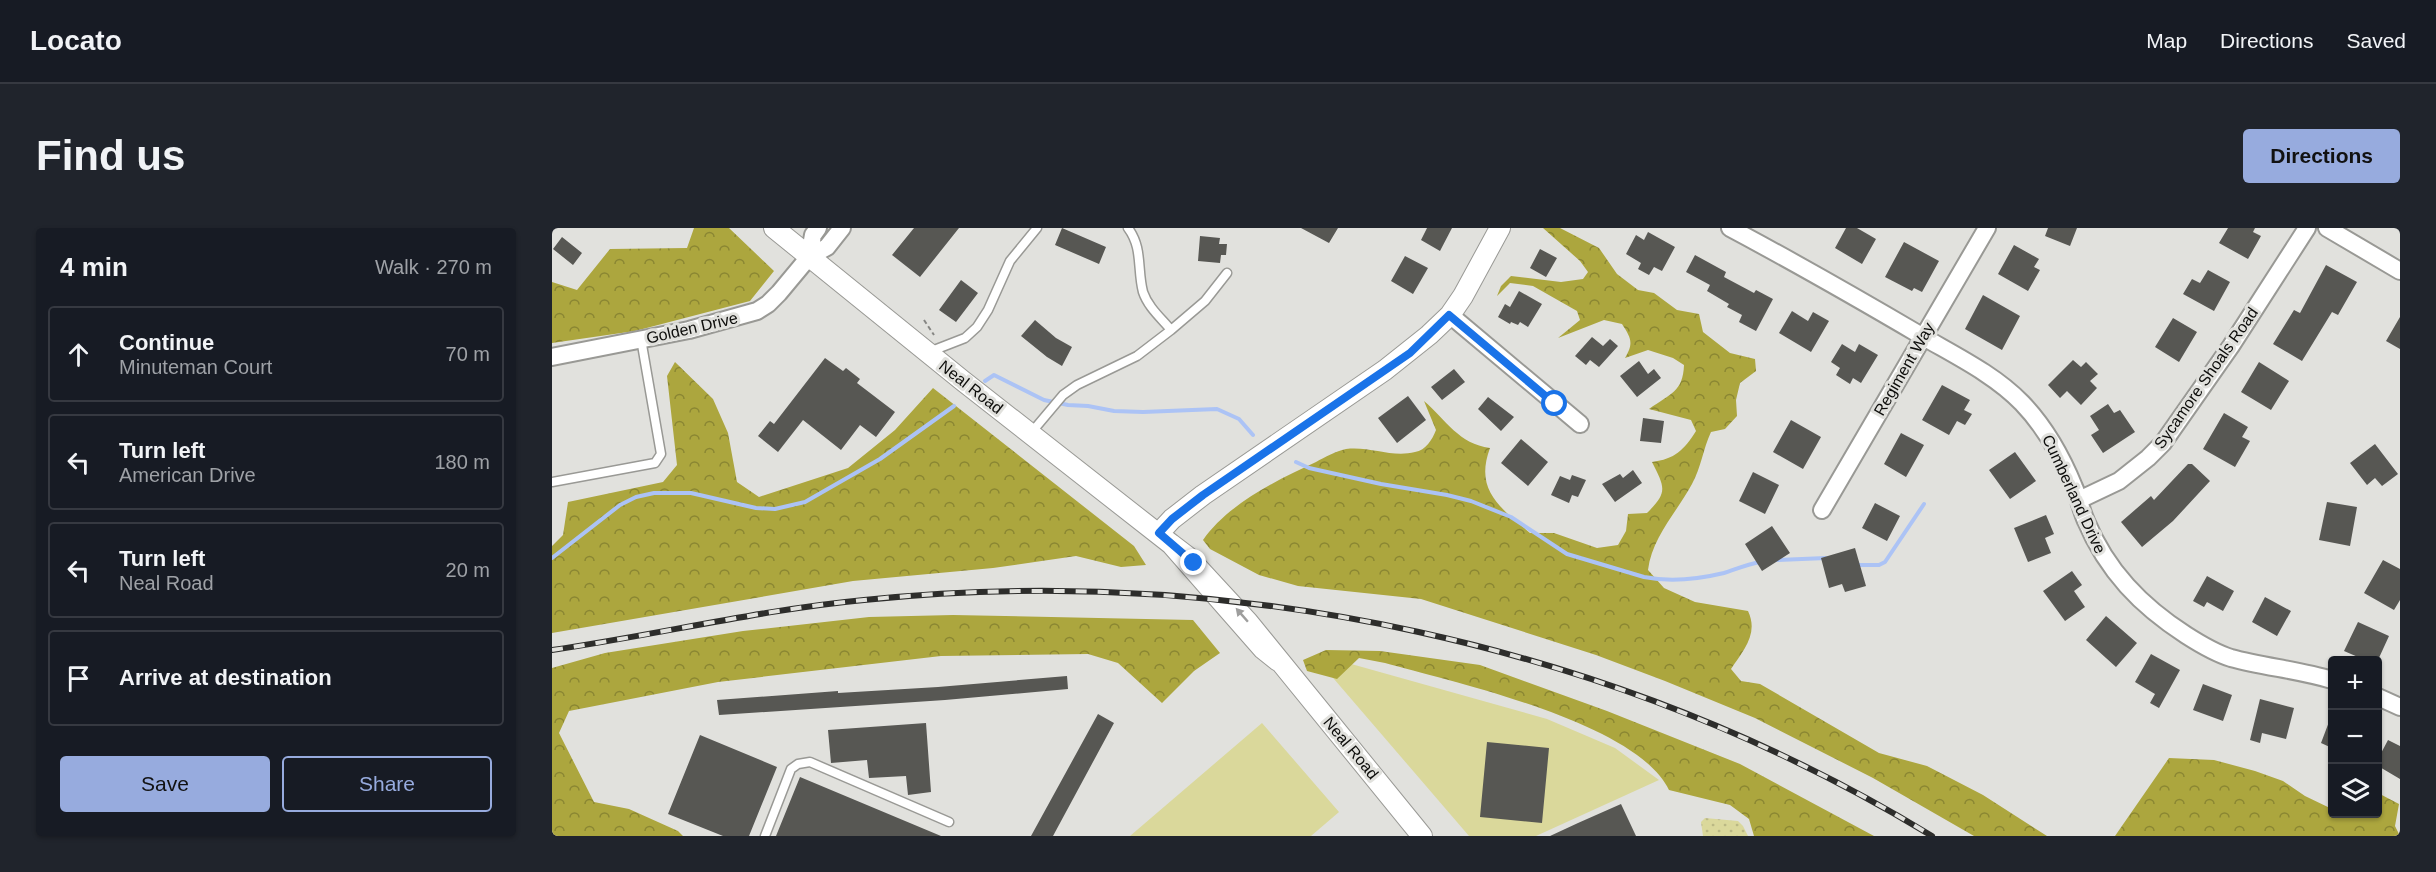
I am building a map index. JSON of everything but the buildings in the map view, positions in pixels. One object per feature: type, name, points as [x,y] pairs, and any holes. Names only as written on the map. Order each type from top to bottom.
[{"type":"street","name":"Neal Road","points":[[774,228],[1188,557],[1221,591],[1268,647],[1422,836]]},
{"type":"street","points":[[809,257],[813,235],[818,228]]},
{"type":"street","points":[[809,257],[827,247],[842,228]]},
{"type":"street","points":[[1165,538],[1172,519],[1203,495],[1410,353],[1449,315],[1463,296],[1500,228]]},
{"type":"street","name":"Cumberland Drive","points":[[1730,228],[1803,267],[1923,337],[1993,379],[2020,401],[2050,436],[2079,500],[2085,520],[2109,564],[2131,592],[2155,614],[2202,645],[2229,657],[2328,679]]},
{"type":"street","name":"Regiment Way","points":[[1822,510],[1986,228]]},
{"type":"street","name":"Sycamore Shoals Road","points":[[2079,500],[2119,481],[2163,443],[2231,346],[2307,228]]},
{"type":"street","points":[[2327,228],[2400,271]]},
{"type":"street","name":"Golden Drive","points":[[552,357],[710,325],[757,311],[780,293],[809,257]]},
{"type":"street","points":[[1449,315],[1580,424]]},
{"type":"street","points":[[2382,698],[2398,700]]},
{"type":"lane","points":[[928,352],[965,338],[977,327],[988,310],[1010,261],[1037,228]]},
{"type":"lane","points":[[1128,228],[1135,237],[1143,290],[1148,303],[1171,330]]},
{"type":"lane","points":[[1031,433],[1063,395],[1077,385],[1137,356],[1205,301],[1227,273]]},
{"type":"lane","points":[[552,482],[655,463],[661,454],[641,339]]},
{"type":"lane","points":[[765,836],[791,769],[798,764],[810,762],[949,822]]},
{"type":"shaded area","points":[[1337,660],[1547,719],[1615,748],[1659,780],[1536,836],[1469,836],[1328,672]]},
{"type":"shaded area","points":[[1262,723],[1339,812],[1311,836],[1130,836]]},
{"type":"shaded area","points":[[1705,818],[1738,821],[1748,836],[1703,836],[1701,822]]},
{"type":"green space","points":[[694,228],[729,228],[774,271],[750,301],[635,331],[552,343],[552,282],[577,290],[610,249],[687,248]]},
{"type":"green space","points":[[1543,228],[1560,228],[1599,248],[1617,274],[1638,290],[1654,293],[1677,310],[1699,314],[1703,332],[1730,353],[1755,359],[1756,371],[1740,383],[1736,400],[1737,416],[1725,429],[1711,432],[1695,478],[1654,547],[1648,570],[1664,588],[1695,602],[1748,611],[1752,627],[1751,635],[1745,649],[1731,669],[1741,681],[1760,684],[1879,753],[1927,766],[1983,795],[2047,836],[1974,836],[1873,778],[1755,718],[1596,655],[1421,599],[1298,586],[1259,575],[1210,549],[1203,540],[1213,527],[1239,504],[1270,485],[1331,454],[1346,449],[1364,449],[1398,454],[1415,452],[1425,447],[1436,430],[1424,401],[1461,436],[1479,446],[1490,448],[1485,476],[1488,487],[1500,506],[1530,533],[1554,533],[1597,548],[1618,545],[1626,531],[1628,514],[1647,513],[1661,494],[1662,484],[1652,462],[1673,456],[1696,431],[1691,420],[1649,409],[1678,387],[1684,365],[1673,358],[1648,350],[1625,358],[1630,348],[1628,333],[1622,324],[1604,320],[1558,338],[1580,320],[1577,311],[1533,286],[1510,283],[1497,296],[1501,286],[1511,276],[1561,282],[1583,279],[1588,272],[1580,261]]},
{"type":"green space","points":[[675,362],[713,399],[728,433],[737,482],[759,497],[848,468],[895,430],[933,388],[1134,546],[1146,565],[1121,567],[1076,556],[993,568],[853,581],[552,633],[552,546],[563,535],[568,502],[663,482],[677,465],[667,376]]},
{"type":"green space","points":[[953,615],[1193,620],[1220,653],[1194,671],[1162,703],[1118,663],[1088,654],[941,656],[718,682],[569,711],[559,733],[594,802],[629,809],[678,831],[683,836],[552,836],[552,668],[605,653],[743,631],[869,617]]},
{"type":"green space","points":[[1326,650],[1380,651],[1480,665],[1607,711],[1740,764],[1874,836],[1754,836],[1749,819],[1730,805],[1669,790],[1650,766],[1621,744],[1583,725],[1497,694],[1385,663],[1359,658],[1337,679],[1307,671],[1303,660]]},
{"type":"green space","points":[[2169,758],[2214,760],[2283,781],[2305,796],[2328,807],[2328,818],[2382,818],[2382,795],[2399,804],[2395,826],[2400,836],[2115,836]]},
{"type":"waterway","points":[[985,381],[994,375],[1044,400],[1114,411],[1217,409],[1239,419],[1253,435]]},
{"type":"waterway","points":[[552,558],[620,505],[636,497],[654,493],[691,493],[756,508],[775,509],[805,502],[880,459],[954,406]]},
{"type":"waterway","points":[[1296,462],[1309,468],[1471,501],[1511,517],[1567,554],[1644,577],[1674,580],[1694,578],[1724,573],[1761,562]]},
{"type":"waterway","points":[[1857,565],[1879,565],[1885,562],[1924,504]]},
{"type":"waterway","points":[[1777,560],[1826,558]]},
{"type":"railway","points":[[552,650],[825,604],[1002,591],[1141,594],[1280,607],[1418,632],[1552,667],[1684,713],[1811,769],[1932,836]]},
{"type":"route","points":[[1194,563],[1159,533],[1172,519],[1203,495],[1410,353],[1449,315],[1555,404]]}]
